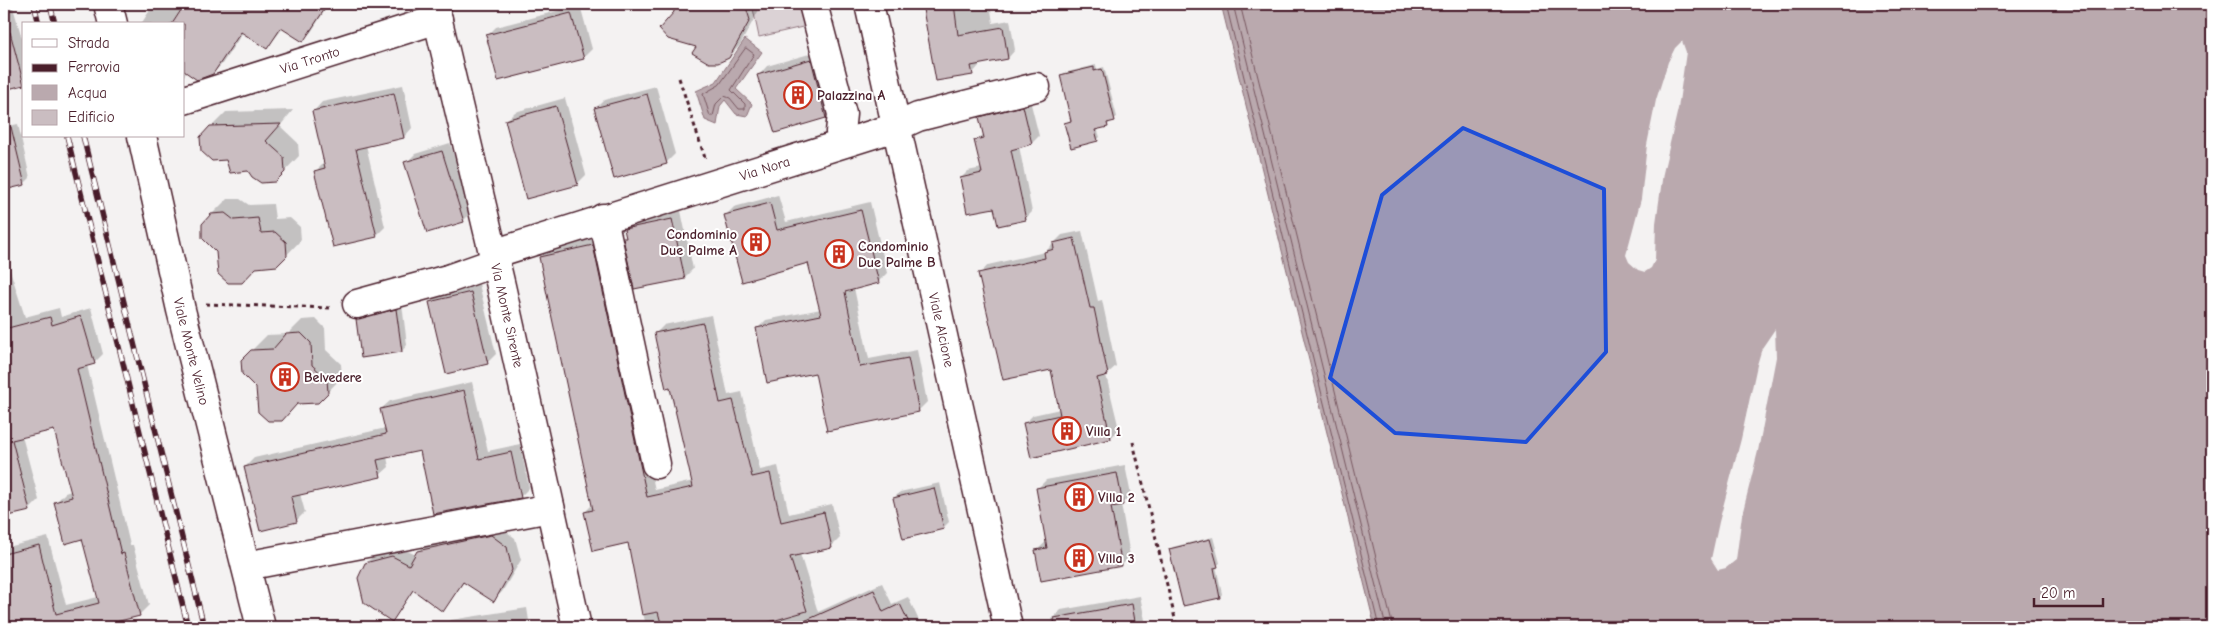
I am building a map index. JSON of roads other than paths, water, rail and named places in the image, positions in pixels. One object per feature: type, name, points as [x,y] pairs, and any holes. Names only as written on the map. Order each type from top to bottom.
[{"type":"street","points":[[108,4],[112,22]]},
{"type":"street","points":[[813,4],[842,114],[840,132],[843,143]]},
{"type":"street","name":"Viale Alcione","points":[[868,4],[1008,627]]},
{"type":"street","name":"Via Tronto","points":[[185,100],[436,12]]},
{"type":"street","name":"Via Monte Sirente","points":[[436,12],[495,261],[577,627]]},
{"type":"street","name":"Via Nora","points":[[357,304],[448,279],[603,218],[896,127],[918,118],[1036,87]]},
{"type":"street","name":"Viale Monte Velino","points":[[142,138],[184,319],[261,627]]},
{"type":"street","points":[[603,218],[656,464]]},
{"type":"street","points":[[246,566],[550,508]]},
{"type":"water","points":[[1221,4],[2212,4],[2212,627],[1375,627]]},
{"type":"water","points":[[745,39],[762,52],[736,89],[752,104],[747,116],[736,114],[725,100],[720,106],[717,125],[705,120],[696,91],[716,82]]},
{"type":"railway","points":[[34,4],[38,22]]},
{"type":"railway","points":[[50,4],[54,22]]},
{"type":"railway","points":[[67,138],[188,627]]},
{"type":"railway","points":[[83,138],[204,627]]},
{"type":"place","name":"Palazzina A","points":[[798,95]]},
{"type":"place","name":"Condominio Due Palme A","points":[[756,242]]},
{"type":"place","name":"Condominio Due Palme B","points":[[839,254]]},
{"type":"place","name":"Belvedere","points":[[285,377]]},
{"type":"place","name":"Villa 1","points":[[1067,431]]},
{"type":"place","name":"Villa 2","points":[[1079,497]]},
{"type":"place","name":"Villa 3","points":[[1079,558]]}]
